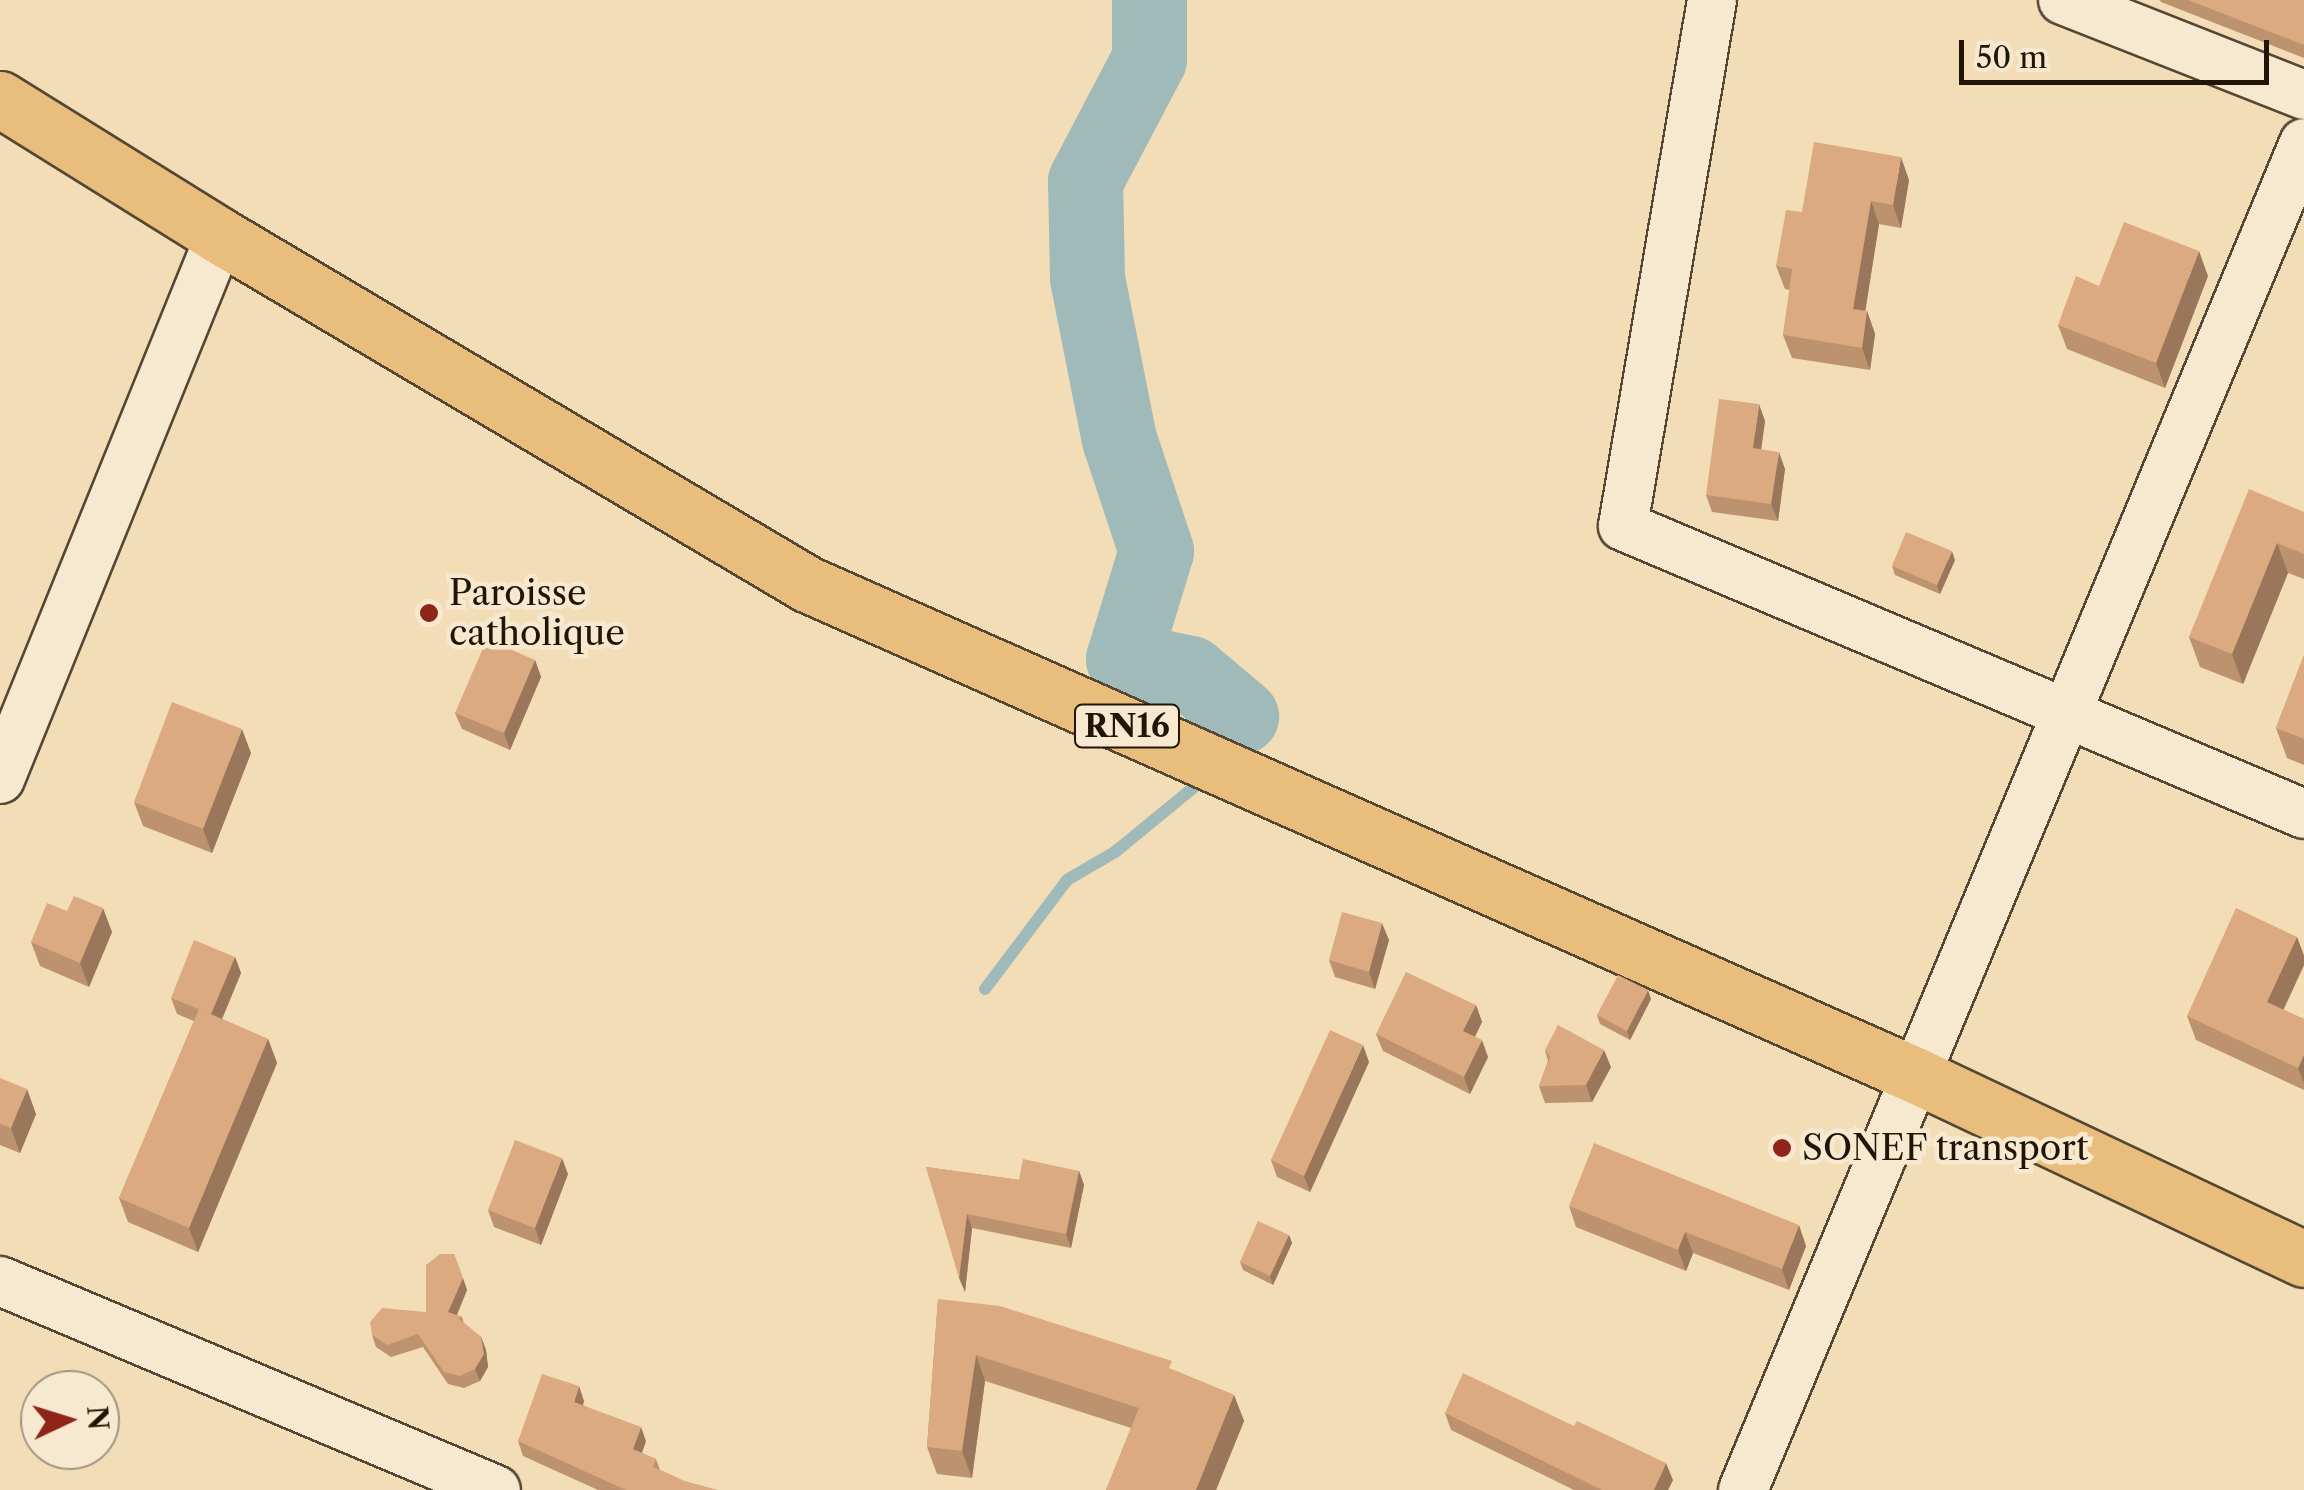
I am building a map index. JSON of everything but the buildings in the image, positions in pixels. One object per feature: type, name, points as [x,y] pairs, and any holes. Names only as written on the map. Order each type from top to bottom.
[{"type":"main road","name":"RN16","points":[[0,99],[220,236],[807,584],[1915,1075],[2304,1259]]},
{"type":"street","points":[[1712,0],[1623,526],[2304,814]]},
{"type":"street","points":[[2063,0],[2304,95]]},
{"type":"street","points":[[1743,1490],[2304,143]]},
{"type":"street","points":[[0,779],[220,236]]},
{"type":"street","points":[[0,1281],[496,1490]]},
{"type":"waterway","points":[[1149,0],[1149,59],[1085,181],[1087,278],[1119,439],[1156,551],[1123,659],[1190,673],[1241,716]]},
{"type":"waterway","points":[[985,989],[1067,880],[1115,852],[1199,783]]},
{"type":"place","name":"Paroisse catholique","points":[[429,613]]},
{"type":"place","name":"SONEF transport","points":[[1782,1148]]}]
